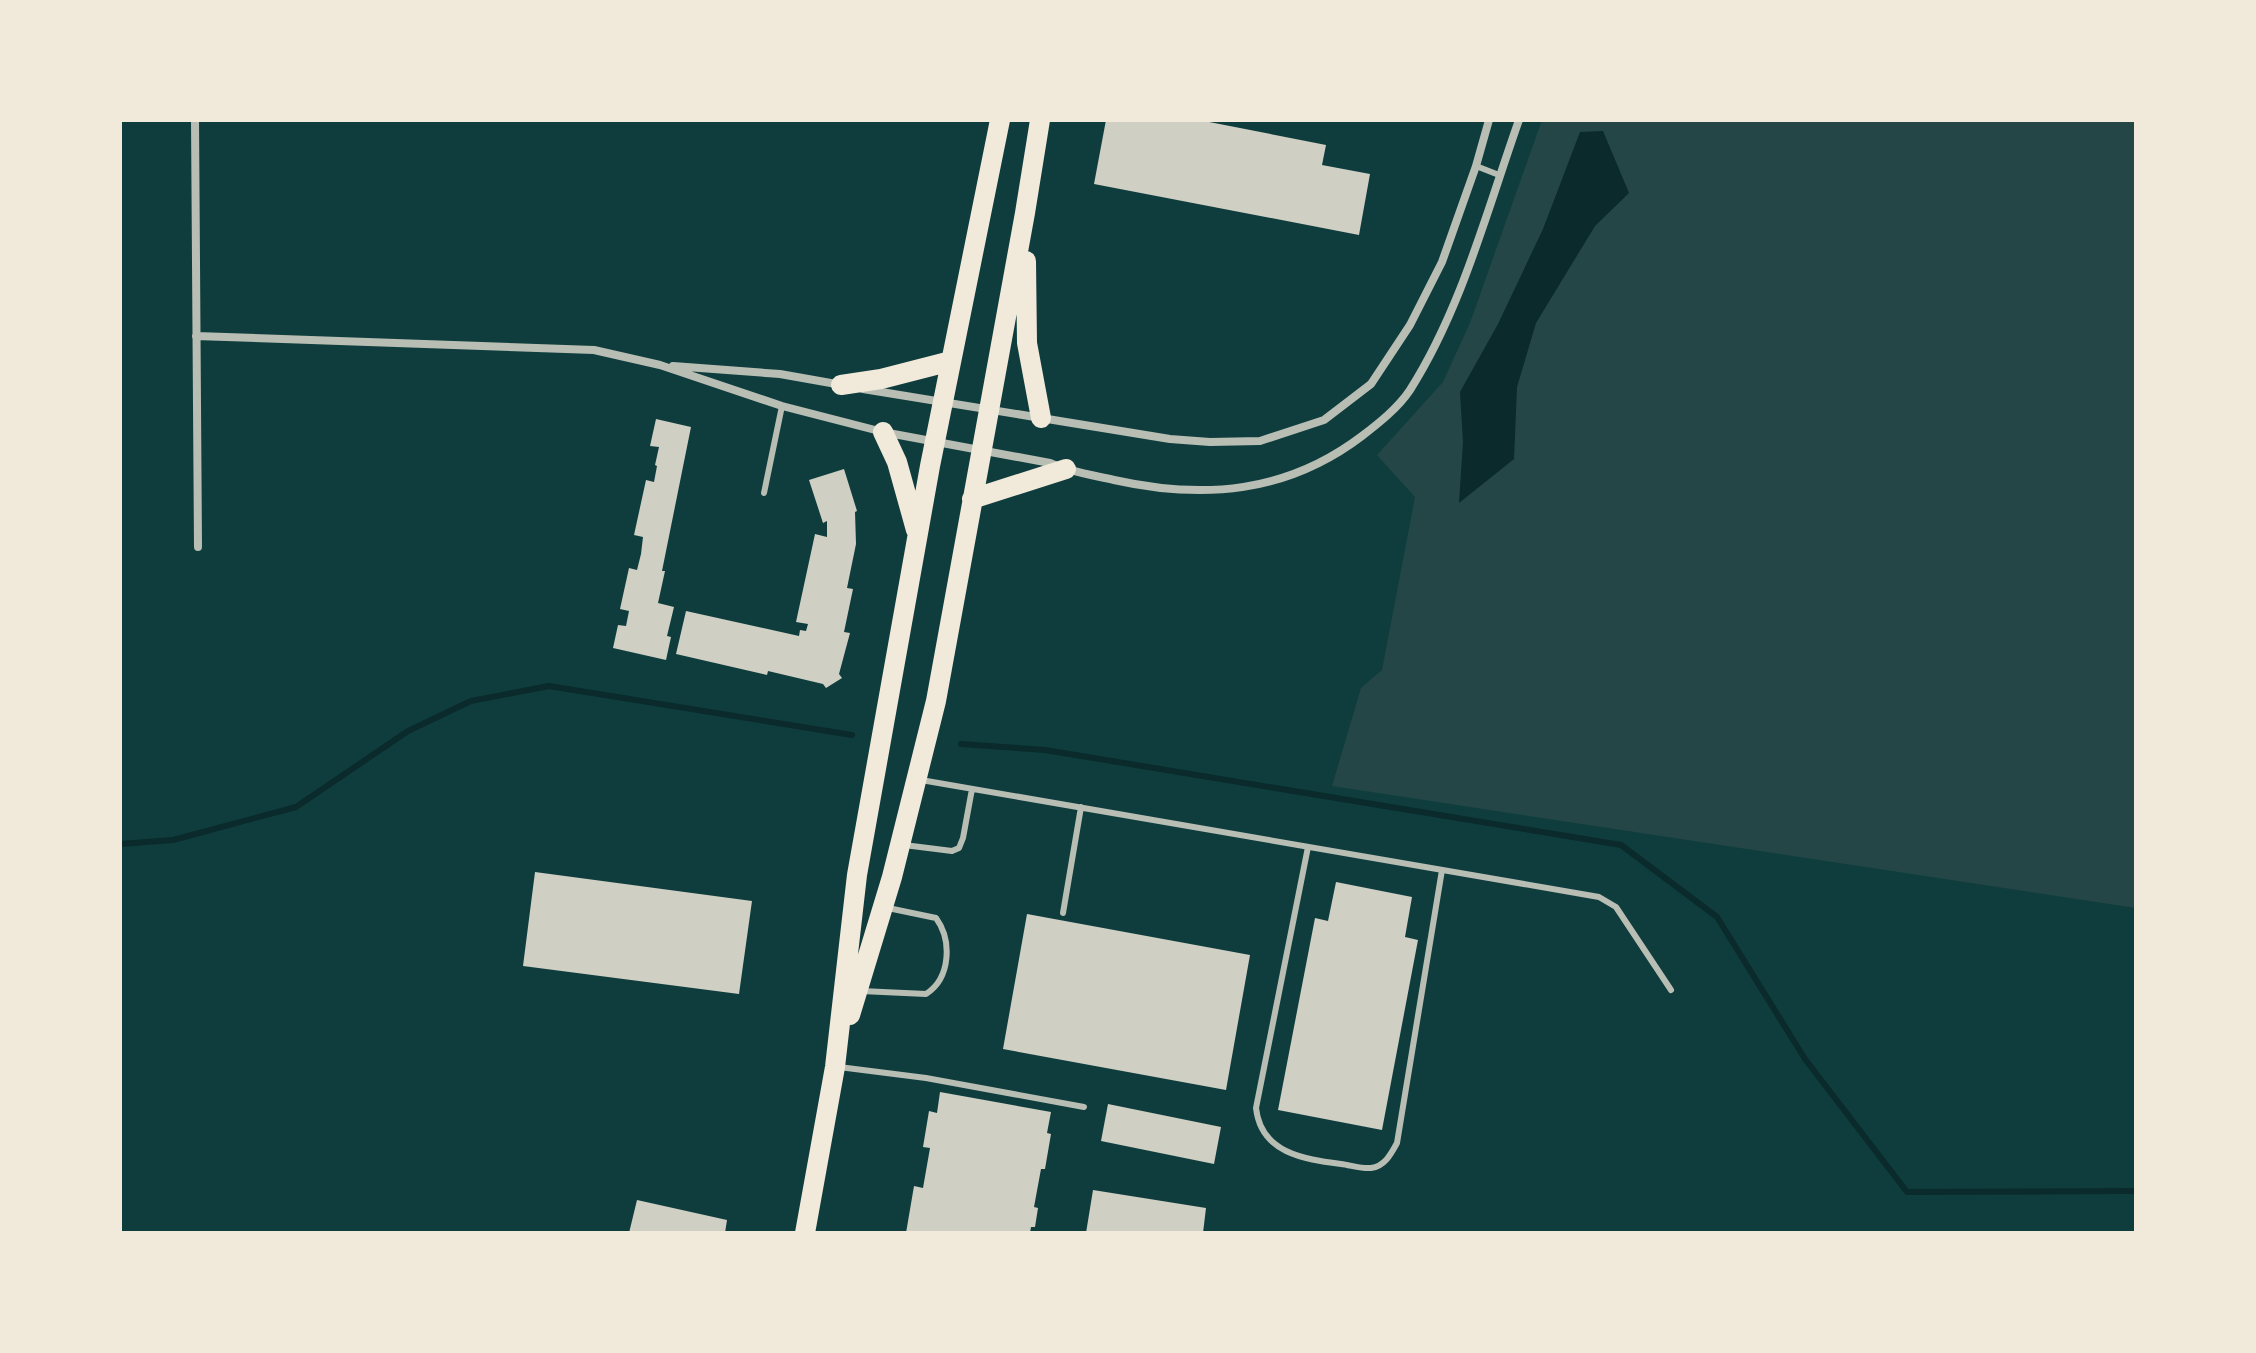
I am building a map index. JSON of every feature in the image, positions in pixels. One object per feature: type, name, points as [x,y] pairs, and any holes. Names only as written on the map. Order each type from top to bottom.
[{"type":"main road","points":[[805,1233],[835,1067],[857,875],[917,534],[1000,120]]},
{"type":"main road","points":[[835,1067],[901,844],[936,701],[1040,120]]},
{"type":"main road","points":[[1025,213],[1027,343],[1041,418]]},
{"type":"main road","points":[[841,385],[892,377],[951,361]]},
{"type":"main road","points":[[883,432],[897,462],[917,534]]},
{"type":"main road","points":[[972,499],[1066,469]]},
{"type":"street","points":[[195,120],[198,547]]},
{"type":"street","points":[[660,365],[780,374],[1170,439],[1260,441],[1324,420],[1371,384],[1410,325],[1442,262],[1489,120]]},
{"type":"street","points":[[196,336],[594,350],[660,365],[782,406],[883,432],[1050,463],[1157,489],[1257,486],[1318,465],[1381,421],[1408,393],[1452,306],[1519,120]]},
{"type":"lane","points":[[1476,166],[1499,175]]},
{"type":"lane","points":[[764,493],[782,406]]},
{"type":"lane","points":[[917,779],[1599,897],[1616,907],[1671,990]]},
{"type":"lane","points":[[901,844],[952,851],[959,848],[972,789]]},
{"type":"lane","points":[[1063,913],[1081,807]]},
{"type":"lane","points":[[1308,847],[1256,1108],[1258,1126],[1275,1145],[1304,1158],[1373,1168],[1388,1159],[1397,1143],[1442,870]]},
{"type":"lane","points":[[858,990],[926,994],[939,981],[944,970],[947,937],[936,918],[883,908]]},
{"type":"lane","points":[[835,1067],[926,1078],[1084,1107]]},
{"type":"shaded area","points":[[1542,120],[2136,120],[2136,908],[1332,786],[1361,688],[1382,670],[1415,497],[1377,455],[1443,382],[1470,323]]},
{"type":"shaded area","points":[[1603,131],[1629,193],[1595,226],[1536,323],[1517,387],[1514,459],[1459,503],[1463,442],[1460,392],[1498,324],[1543,229],[1580,132]]},
{"type":"building","points":[[1106,120],[1199,120],[1326,145],[1322,165],[1370,174],[1359,235],[1094,184]]},
{"type":"building","points":[[656,419],[691,427],[658,603],[674,607],[667,636],[671,637],[666,660],[613,648],[618,625],[626,626],[629,611],[620,609],[629,568],[637,570],[641,554],[643,537],[634,535],[646,480],[654,482],[659,447],[650,446]]},
{"type":"building","points":[[844,469],[857,511],[856,544],[847,588],[853,589],[844,632],[850,633],[839,674],[842,678],[826,688],[823,684],[768,671],[767,675],[676,654],[686,611],[799,636],[800,630],[806,631],[808,624],[796,622],[815,534],[827,537],[827,521],[823,523],[809,480]]},
{"type":"building","points":[[535,872],[752,901],[739,994],[523,966]]},
{"type":"building","points":[[1336,882],[1412,897],[1405,937],[1418,940],[1382,1130],[1278,1110],[1315,918],[1328,921]]},
{"type":"building","points":[[1027,914],[1250,955],[1226,1090],[1003,1049]]},
{"type":"building","points":[[940,1092],[1051,1112],[1045,1169],[1041,1169],[1034,1207],[1038,1208],[1035,1227],[1031,1227],[1030,1233],[906,1233],[914,1186],[923,1188],[930,1148],[923,1147],[929,1111],[937,1113]]},
{"type":"building","points":[[1108,1104],[1221,1127],[1214,1164],[1101,1141]]},
{"type":"building","points":[[1093,1190],[1206,1208],[1203,1233],[1086,1233]]},
{"type":"building","points":[[637,1200],[727,1220],[725,1233],[629,1233]]},
{"type":"waterway","points":[[120,844],[173,840],[296,807],[408,731],[471,701],[549,686],[852,735]]},
{"type":"waterway","points":[[961,744],[1045,750],[1621,845],[1717,917],[1805,1059],[1907,1192],[2136,1191]]}]
